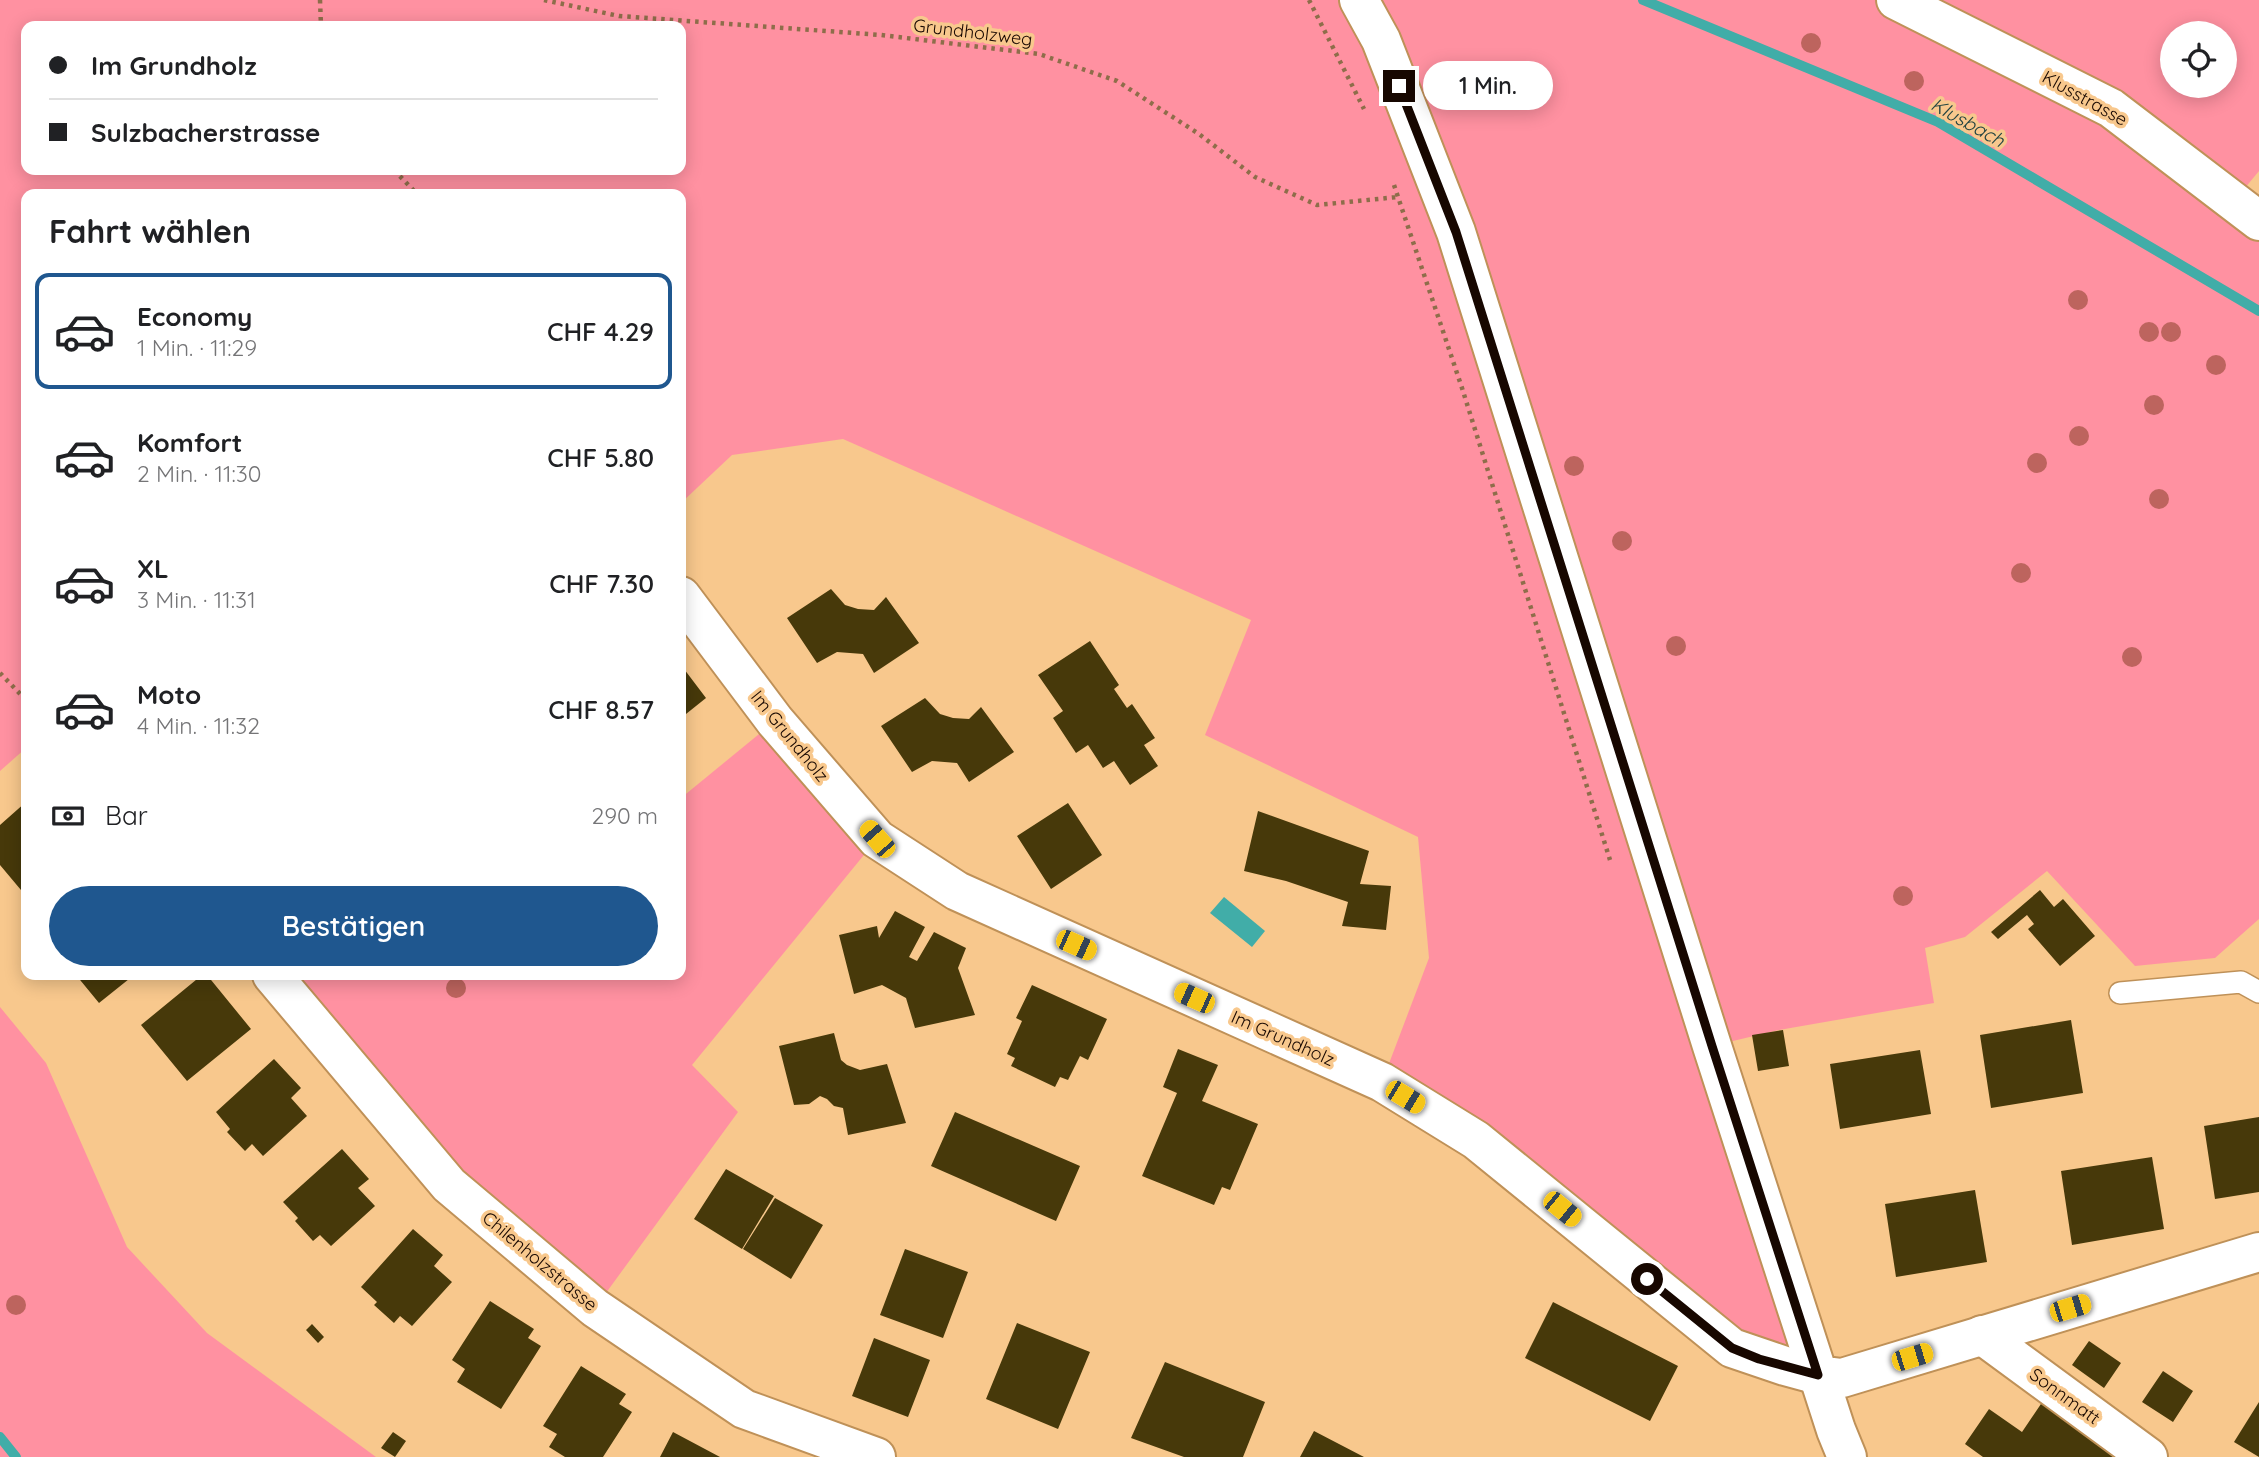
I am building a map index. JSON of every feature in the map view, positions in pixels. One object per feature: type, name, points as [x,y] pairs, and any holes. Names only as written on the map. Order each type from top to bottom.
[{"type":"street","points":[[1359,0],[1381,40],[1456,232],[1716,1058],[1847,1457]]},
{"type":"street","name":"Klusstrasse","points":[[1895,0],[2111,108],[2259,221]]},
{"type":"street","name":"Im Grundholz","points":[[686,604],[775,721],[877,839],[957,891],[1382,1082],[1476,1140],[1732,1348],[1772,1363],[1842,1378],[2259,1252]]},
{"type":"street","name":"Chilenholzstrasse","points":[[276,980],[449,1185],[595,1308],[744,1409],[876,1457]]},
{"type":"street","name":"Sonnmatt","points":[[1982,1335],[2148,1457]]},
{"type":"lane","points":[[2120,993],[2241,982],[2259,992]]},
{"type":"path","points":[[320,0],[321,21]]},
{"type":"path","name":"Grundholzweg","points":[[544,0],[619,16],[881,35],[1040,54],[1117,81],[1199,134],[1255,177],[1317,205],[1398,197],[1444,202]]},
{"type":"path","points":[[399,175],[412,189]]},
{"type":"path","points":[[0,673],[21,695]]},
{"type":"shaded area","points":[[0,0],[2259,0],[2259,171],[2235,200],[2259,221],[2259,919],[2215,958],[2135,966],[2047,871],[1965,937],[1925,948],[1934,1003],[1779,1030],[1712,1046],[1818,1375],[1785,1366],[1382,1082],[1429,958],[1418,837],[1205,735],[1251,620],[843,439],[732,455],[686,498],[686,189],[21,189],[21,752],[0,771]]},
{"type":"shaded area","points":[[775,721],[877,839],[692,1065],[738,1112],[595,1308],[449,1185],[276,980],[686,980],[686,794]]},
{"type":"shaded area","points":[[0,1007],[46,1063],[127,1247],[207,1333],[376,1457],[0,1457]]},
{"type":"water","points":[[1224,897],[1265,931],[1252,947],[1210,913]]},
{"type":"building","points":[[831,589],[845,605],[858,609],[874,610],[886,597],[919,643],[874,673],[863,654],[837,652],[817,663],[787,618]]},
{"type":"building","points":[[1090,641],[1119,685],[1114,689],[1127,708],[1132,704],[1155,738],[1144,745],[1158,766],[1130,785],[1114,761],[1103,768],[1088,745],[1076,753],[1053,718],[1063,711],[1038,675]]},
{"type":"building","points":[[686,672],[706,698],[686,714]]},
{"type":"building","points":[[925,698],[940,714],[953,718],[969,719],[981,707],[1014,752],[969,782],[957,763],[932,761],[912,772],[881,726]]},
{"type":"building","points":[[1068,803],[1102,855],[1051,889],[1017,836]]},
{"type":"building","points":[[21,806],[21,890],[0,865],[0,825]]},
{"type":"building","points":[[1258,811],[1369,851],[1360,884],[1391,886],[1386,930],[1342,926],[1348,902],[1286,881],[1244,871]]},
{"type":"building","points":[[2040,890],[2054,907],[2063,899],[2095,936],[2060,966],[2028,929],[2034,924],[2027,915],[1998,939],[1991,932]]},
{"type":"building","points":[[895,911],[925,927],[909,957],[917,961],[934,932],[966,948],[958,968],[975,1015],[915,1028],[906,998],[882,985],[854,994],[839,935],[877,926],[879,938]]},
{"type":"building","points":[[80,980],[128,980],[99,1003]]},
{"type":"building","points":[[196,980],[211,980],[251,1029],[187,1081],[141,1025]]},
{"type":"building","points":[[1032,985],[1107,1019],[1088,1060],[1080,1056],[1068,1080],[1060,1077],[1055,1087],[1011,1066],[1015,1058],[1007,1054],[1022,1021],[1016,1018]]},
{"type":"building","points":[[2071,1020],[2083,1093],[1991,1108],[1980,1035]]},
{"type":"building","points":[[1783,1030],[1789,1066],[1758,1071],[1752,1035]]},
{"type":"building","points":[[834,1033],[841,1060],[847,1065],[860,1070],[887,1064],[906,1123],[848,1135],[843,1108],[834,1106],[827,1099],[820,1096],[809,1104],[794,1105],[779,1046]]},
{"type":"building","points":[[1178,1049],[1218,1065],[1202,1101],[1258,1124],[1230,1190],[1222,1187],[1214,1205],[1142,1176],[1177,1093],[1163,1087]]},
{"type":"building","points":[[1920,1050],[1931,1114],[1840,1129],[1830,1064]]},
{"type":"building","points":[[274,1059],[301,1088],[291,1098],[307,1116],[263,1156],[252,1144],[245,1151],[227,1132],[230,1129],[216,1112]]},
{"type":"building","points":[[955,1112],[1080,1166],[1056,1221],[931,1166]]},
{"type":"building","points":[[2259,1117],[2259,1192],[2215,1199],[2204,1126]]},
{"type":"building","points":[[342,1149],[369,1179],[358,1188],[375,1206],[331,1246],[320,1235],[313,1241],[295,1221],[298,1218],[283,1202]]},
{"type":"building","points":[[2152,1157],[2164,1229],[2072,1245],[2061,1171]]},
{"type":"building","points":[[726,1169],[774,1196],[742,1249],[694,1219]]},
{"type":"building","points":[[1975,1190],[1987,1262],[1896,1277],[1885,1204]]},
{"type":"building","points":[[775,1198],[823,1225],[791,1279],[743,1249]]},
{"type":"building","points":[[413,1229],[443,1255],[434,1266],[452,1282],[412,1326],[400,1316],[394,1323],[374,1305],[377,1302],[361,1287]]},
{"type":"building","points":[[905,1249],[968,1272],[943,1338],[880,1315]]},
{"type":"building","points":[[490,1301],[534,1329],[528,1338],[541,1346],[501,1409],[457,1382],[465,1369],[452,1360]]},
{"type":"building","points":[[1553,1302],[1678,1366],[1650,1421],[1525,1358]]},
{"type":"building","points":[[1017,1323],[1090,1352],[1058,1429],[986,1399]]},
{"type":"building","points":[[312,1324],[324,1337],[318,1343],[306,1330]]},
{"type":"building","points":[[874,1338],[930,1360],[908,1417],[852,1396]]},
{"type":"building","points":[[2089,1341],[2121,1363],[2104,1388],[2072,1365]]},
{"type":"building","points":[[1165,1362],[1265,1402],[1243,1457],[1184,1457],[1131,1438]]},
{"type":"building","points":[[581,1366],[626,1394],[619,1404],[632,1412],[603,1457],[565,1457],[549,1447],[557,1434],[543,1426]]},
{"type":"building","points":[[2163,1371],[2193,1391],[2173,1422],[2142,1402]]},
{"type":"building","points":[[2045,1398],[2116,1457],[1983,1457],[1965,1444],[1989,1409],[2022,1432]]},
{"type":"building","points":[[2259,1402],[2259,1457],[2234,1442]]},
{"type":"building","points":[[1314,1431],[1364,1457],[1300,1457]]},
{"type":"building","points":[[393,1432],[406,1441],[395,1457],[381,1448]]},
{"type":"building","points":[[673,1432],[720,1457],[660,1457]]},
{"type":"waterway","name":"Klusbach","points":[[1643,0],[1938,122],[2259,311]]},
{"type":"waterway","points":[[0,1437],[16,1457]]},
{"type":"route","points":[[1399,86],[1456,232],[1818,1375],[1759,1359],[1732,1348],[1647,1279]]}]
